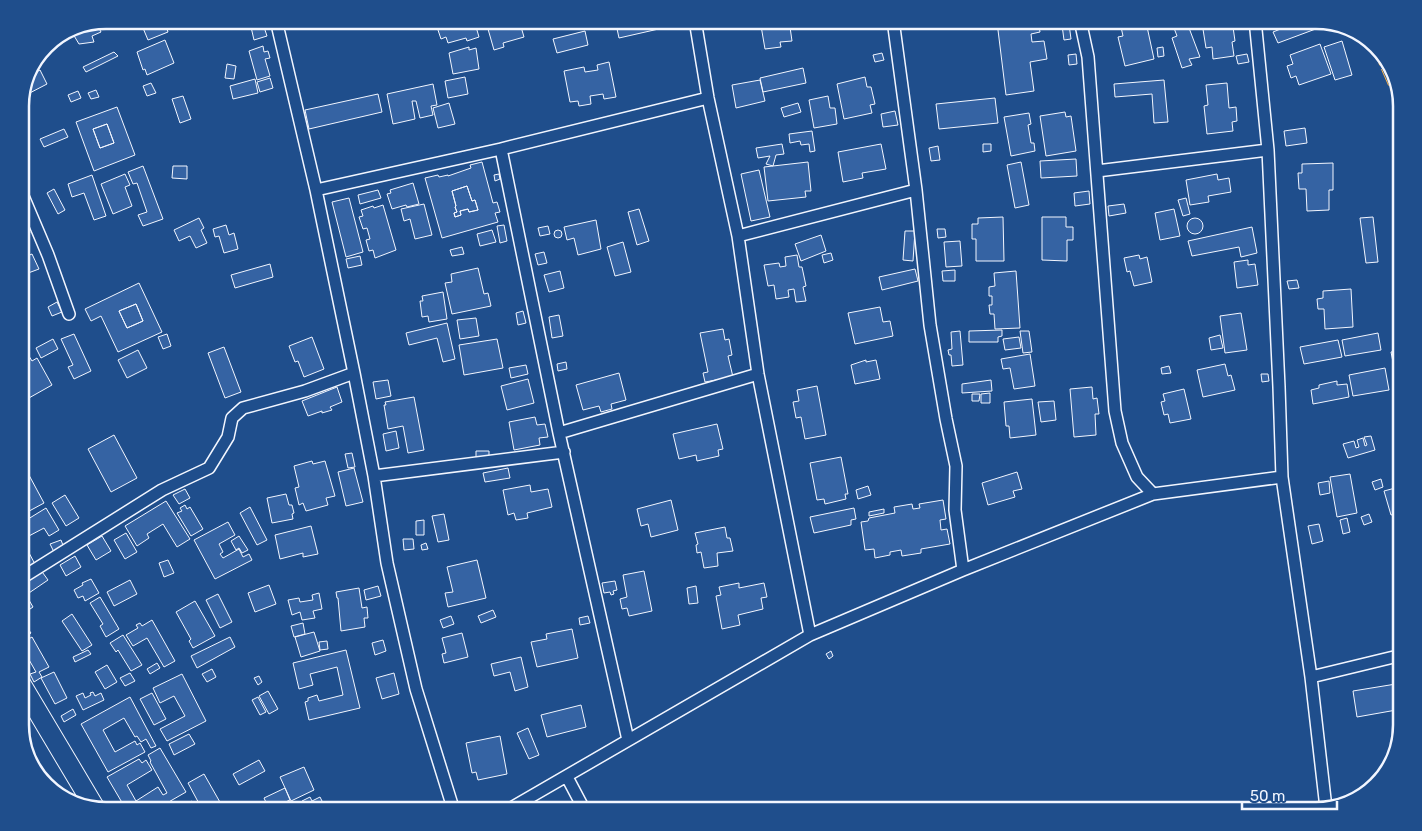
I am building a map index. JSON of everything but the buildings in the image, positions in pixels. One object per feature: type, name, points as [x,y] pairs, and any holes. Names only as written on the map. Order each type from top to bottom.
[{"type":"highway","points":[[29,697],[91,801]]},
{"type":"street","points":[[277,29],[316,190],[354,373],[374,476],[387,563],[416,690],[451,802]]},
{"type":"street","points":[[696,29],[708,98],[738,236],[758,374],[810,635]]},
{"type":"street","points":[[894,29],[916,190],[930,325],[956,466],[955,510],[964,570]]},
{"type":"street","points":[[1082,29],[1088,57],[1115,411],[1122,443],[1137,477],[1153,494]]},
{"type":"street","points":[[1256,29],[1268,150],[1282,477],[1311,677],[1325,802]]},
{"type":"street","points":[[316,190],[501,149],[708,98]]},
{"type":"street","points":[[501,149],[559,433],[628,740]]},
{"type":"street","points":[[1097,171],[1268,150]]},
{"type":"street","points":[[738,236],[916,190]]},
{"type":"street","points":[[29,210],[48,255],[69,314]]},
{"type":"street","points":[[29,573],[162,490],[209,468],[228,437],[232,418],[243,408],[305,391],[354,373]]},
{"type":"street","points":[[559,433],[758,374]]},
{"type":"street","points":[[374,476],[564,452]]},
{"type":"street","points":[[522,802],[810,635],[964,570],[1153,494],[1282,477]]},
{"type":"street","points":[[1311,677],[1393,657]]},
{"type":"street","points":[[567,777],[580,802]]},
{"type":"power","points":[[1377,59],[1392,94]]}]
